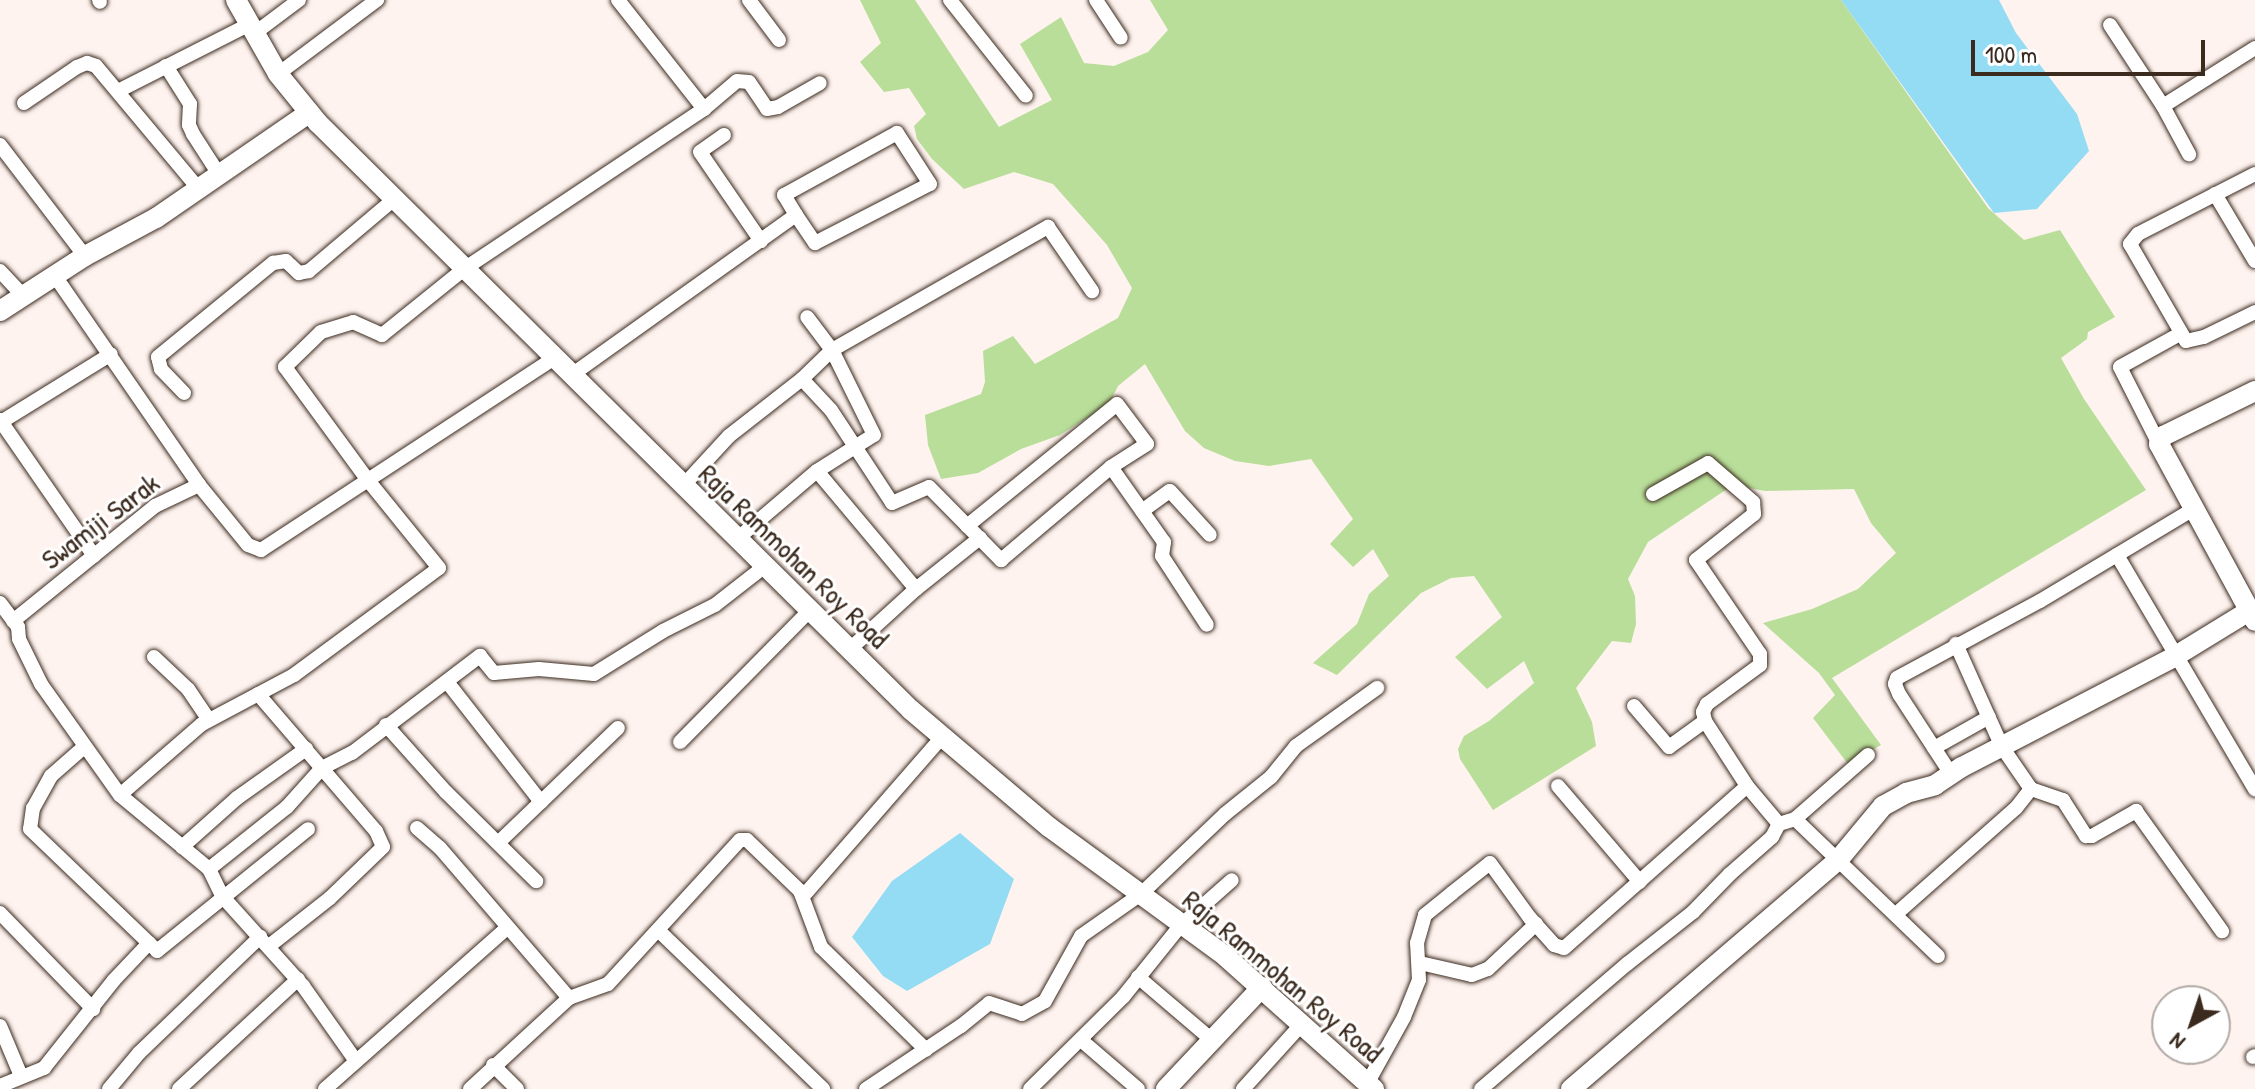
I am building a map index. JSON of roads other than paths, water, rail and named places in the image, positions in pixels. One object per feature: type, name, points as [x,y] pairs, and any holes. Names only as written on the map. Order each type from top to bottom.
[{"type":"street","name":"Raja Rammohan Roy Road","points":[[236,0],[278,74],[309,113],[393,200],[573,374],[682,487],[911,710],[1049,827],[1180,926],[1225,956],[1371,1086]]},
{"type":"street","points":[[118,91],[252,28],[299,0]]},
{"type":"street","points":[[278,74],[377,0]]},
{"type":"street","points":[[618,0],[704,109]]},
{"type":"street","points":[[749,0],[779,40]]},
{"type":"street","points":[[950,0],[1026,96]]},
{"type":"street","points":[[1096,0],[1121,38]]},
{"type":"street","points":[[2110,25],[2163,106],[2189,154]]},
{"type":"street","points":[[2163,106],[2255,48]]},
{"type":"street","points":[[24,103],[87,63],[96,66],[198,188]]},
{"type":"street","points":[[166,66],[190,104],[189,125],[193,134],[220,176]]},
{"type":"street","points":[[120,795],[209,720],[294,675],[439,568],[367,479],[285,367],[321,332],[353,322],[382,335],[464,269],[704,109],[737,81],[745,79],[767,109],[778,107],[820,83]]},
{"type":"street","points":[[0,311],[85,256],[156,218],[309,113]]},
{"type":"street","points":[[897,133],[930,184],[815,243],[796,215],[784,195],[897,133]]},
{"type":"street","points":[[724,135],[700,152],[761,241]]},
{"type":"street","points":[[0,145],[85,256]]},
{"type":"street","points":[[2255,174],[2138,234],[2130,244],[2180,334],[2192,341],[2255,312]]},
{"type":"street","points":[[2215,194],[2255,261]]},
{"type":"street","points":[[184,393],[161,369],[158,357],[273,263],[286,261],[299,273],[309,271],[393,200]]},
{"type":"street","points":[[573,374],[796,215]]},
{"type":"street","points":[[682,487],[729,436],[802,379],[832,350],[1048,227],[1092,291]]},
{"type":"street","points":[[0,271],[23,296]]},
{"type":"street","points":[[55,276],[199,485]]},
{"type":"street","points":[[737,539],[817,471],[874,435],[832,350],[807,317]]},
{"type":"street","points":[[1571,1089],[1839,859],[1883,806],[1906,793],[1935,785],[2252,616],[2192,510],[2120,367],[2180,334]]},
{"type":"street","points":[[94,556],[1,421],[111,354]]},
{"type":"street","name":"Swamiji Sarak","points":[[13,621],[155,506],[199,485],[248,545],[261,550],[556,357]]},
{"type":"street","points":[[802,379],[831,410],[853,448],[892,503],[929,487],[967,526],[980,538],[1001,560],[1111,467],[1147,444],[1117,404],[967,526]]},
{"type":"street","points":[[2159,444],[2163,436],[2255,391]]},
{"type":"street","points":[[1653,494],[1708,463],[1755,508],[1738,529],[1696,560],[1760,654],[1760,665],[1753,673],[1707,704],[1703,712],[1705,721],[1747,786],[1779,824]]},
{"type":"street","points":[[1111,467],[1164,542],[1162,556],[1207,625]]},
{"type":"street","points":[[817,471],[916,589]]},
{"type":"street","points":[[1142,511],[1170,491],[1210,535]]},
{"type":"street","points":[[1951,774],[1895,684],[1897,678],[2040,601],[2192,510]]},
{"type":"street","points":[[850,649],[916,589],[980,538]]},
{"type":"street","points":[[2117,555],[2174,657],[2255,789]]},
{"type":"street","points":[[209,869],[287,807],[322,768],[352,753],[480,656],[494,673],[539,669],[594,674],[663,631],[715,605],[765,566]]},
{"type":"street","points":[[0,603],[13,621],[41,684],[120,795],[209,869],[222,896],[298,979],[356,1061]]},
{"type":"street","points":[[680,742],[809,611]]},
{"type":"street","points":[[1956,644],[2002,747],[2031,789],[2063,800],[2086,836],[2136,811],[2222,931]]},
{"type":"street","points":[[154,657],[188,689],[209,720]]},
{"type":"street","points":[[448,683],[541,802]]},
{"type":"street","points":[[866,1089],[926,1050],[989,1003],[1022,1014],[1045,1001],[1081,936],[1108,913],[1141,894],[1225,814],[1271,777],[1296,746],[1377,688]]},
{"type":"street","points":[[109,1089],[139,1053],[265,942],[330,898],[383,847],[376,831],[258,694]]},
{"type":"street","points":[[1634,706],[1669,747],[1705,721]]},
{"type":"street","points":[[1934,748],[1989,717]]},
{"type":"street","points":[[386,725],[536,881]]},
{"type":"street","points":[[498,843],[618,728]]},
{"type":"street","points":[[470,1089],[569,998],[608,984],[740,840],[747,840],[800,891],[806,893],[943,736]]},
{"type":"street","points":[[84,747],[51,776],[33,808],[30,829],[157,951],[308,829]]},
{"type":"street","points":[[182,847],[237,798],[306,749]]},
{"type":"street","points":[[1481,1089],[1693,912],[1772,837],[1779,824],[1795,819],[1868,755]]},
{"type":"street","points":[[1558,786],[1640,882]]},
{"type":"street","points":[[1371,1086],[1419,980],[1417,943],[1425,915],[1490,863],[1554,945],[1564,948],[1747,786]]},
{"type":"street","points":[[1896,914],[2016,808],[2031,789]]},
{"type":"street","points":[[1795,819],[1938,956]]},
{"type":"street","points":[[417,828],[440,848],[569,998]]},
{"type":"street","points":[[1030,1089],[1081,1040],[1180,926],[1232,880]]},
{"type":"street","points":[[800,891],[821,947],[926,1050]]},
{"type":"street","points":[[0,913],[93,1009]]},
{"type":"street","points":[[1420,963],[1472,975],[1488,969],[1536,924]]},
{"type":"street","points":[[325,1089],[508,927]]},
{"type":"street","points":[[659,931],[823,1089]]},
{"type":"street","points":[[0,1086],[44,1068],[114,980],[149,943]]},
{"type":"street","points":[[1138,977],[1212,1040]]},
{"type":"street","points":[[179,1089],[298,979]]},
{"type":"street","points":[[1166,1089],[1262,987]]},
{"type":"street","points":[[1243,1089],[1302,1024]]},
{"type":"street","points":[[0,1026],[21,1076]]},
{"type":"street","points":[[1081,1040],[1138,1089]]},
{"type":"street","points":[[493,1065],[517,1089]]},
{"type":"water","points":[[1841,0],[1999,0],[2016,33],[2077,114],[2089,151],[2037,209],[1994,213]]},
{"type":"water","points":[[960,833],[1014,879],[990,944],[907,991],[883,976],[852,937],[892,881]]}]
